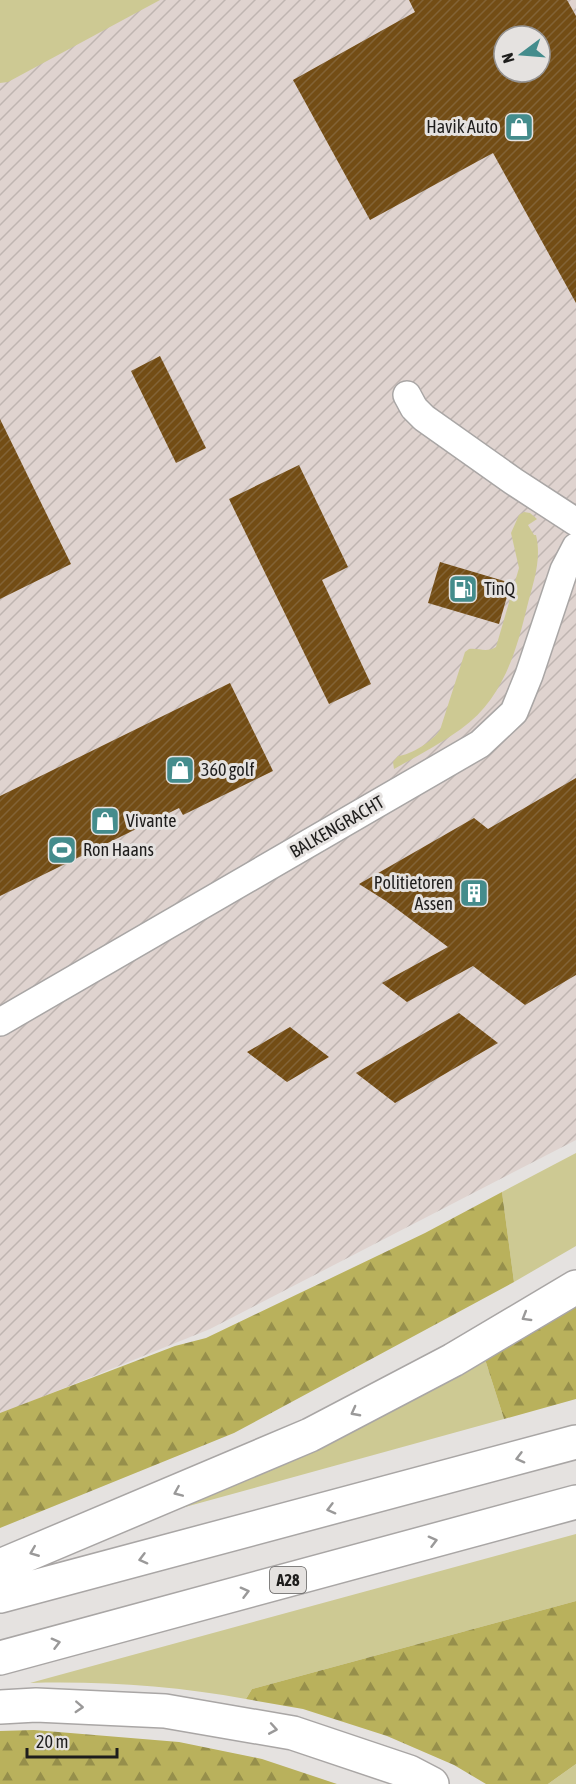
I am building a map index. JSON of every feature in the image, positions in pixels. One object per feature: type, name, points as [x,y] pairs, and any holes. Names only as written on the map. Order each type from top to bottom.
[{"type":"highway","points":[[0,1566],[310,1435],[453,1360],[576,1287]]},
{"type":"highway","points":[[0,1596],[576,1442]]},
{"type":"highway","name":"A28","points":[[0,1658],[576,1503]]},
{"type":"highway","points":[[0,1707],[36,1705],[165,1711],[293,1733],[409,1772],[432,1784]]},
{"type":"street","points":[[407,395],[414,408],[424,418],[576,522]]},
{"type":"street","name":"BALKENGRACHT","points":[[0,1022],[480,744],[514,712],[529,675],[564,570],[576,547]]},
{"type":"shaded area","points":[[0,0],[576,0],[576,1140],[210,1329],[0,1414]]},
{"type":"shaded area","points":[[0,0],[160,0],[8,82],[0,83]]},
{"type":"shaded area","points":[[524,512],[530,513],[537,519],[528,525],[536,535],[537,562],[518,641],[497,690],[475,717],[461,729],[394,769],[393,762],[398,756],[421,747],[440,730],[465,652],[469,649],[486,650],[496,647],[519,568],[511,533],[519,515]]},
{"type":"shaded area","points":[[576,1153],[576,1246],[514,1282],[502,1192]]},
{"type":"shaded area","points":[[483,1353],[504,1419],[156,1515]]},
{"type":"shaded area","points":[[576,1534],[576,1601],[252,1689],[246,1699],[138,1685],[30,1683]]},
{"type":"shaded area","points":[[576,1764],[576,1784],[548,1784]]},
{"type":"green space","points":[[502,1192],[514,1282],[234,1433],[0,1528],[0,1413],[175,1346],[206,1338],[425,1233]]},
{"type":"green space","points":[[576,1300],[576,1399],[504,1419],[483,1353]]},
{"type":"green space","points":[[576,1601],[576,1764],[548,1784],[486,1784],[454,1765],[387,1736],[303,1709],[246,1699],[252,1689]]},
{"type":"green space","points":[[34,1730],[179,1742],[262,1759],[337,1784],[0,1784],[0,1731]]},
{"type":"building","points":[[409,0],[567,0],[576,16],[576,303],[493,153],[370,220],[293,80],[415,12]]},
{"type":"building","points":[[160,356],[206,448],[176,463],[131,371]]},
{"type":"building","points":[[0,419],[71,564],[0,599]]},
{"type":"building","points":[[299,465],[348,567],[322,580],[371,684],[329,704],[229,499]]},
{"type":"building","points":[[440,562],[511,583],[499,624],[428,603]]},
{"type":"building","points":[[230,683],[273,771],[183,815],[179,808],[0,896],[0,796]]},
{"type":"building","name":"Politietoren Assen","points":[[576,778],[576,975],[525,1005],[473,966],[407,1002],[382,983],[448,947],[359,884],[474,818],[488,829]]},
{"type":"building","points":[[459,1013],[498,1043],[395,1103],[356,1073]]},
{"type":"building","points":[[290,1027],[329,1057],[287,1082],[247,1052]]},
{"type":"place","name":"Havik Auto","points":[[519,127]]},
{"type":"place","name":"TinQ","points":[[463,589]]},
{"type":"place","name":"360 golf","points":[[180,770]]},
{"type":"place","name":"Vivante","points":[[105,821]]},
{"type":"place","name":"Ron Haans","points":[[62,850]]},
{"type":"place","name":"Politietoren Assen","points":[[474,893]]}]
